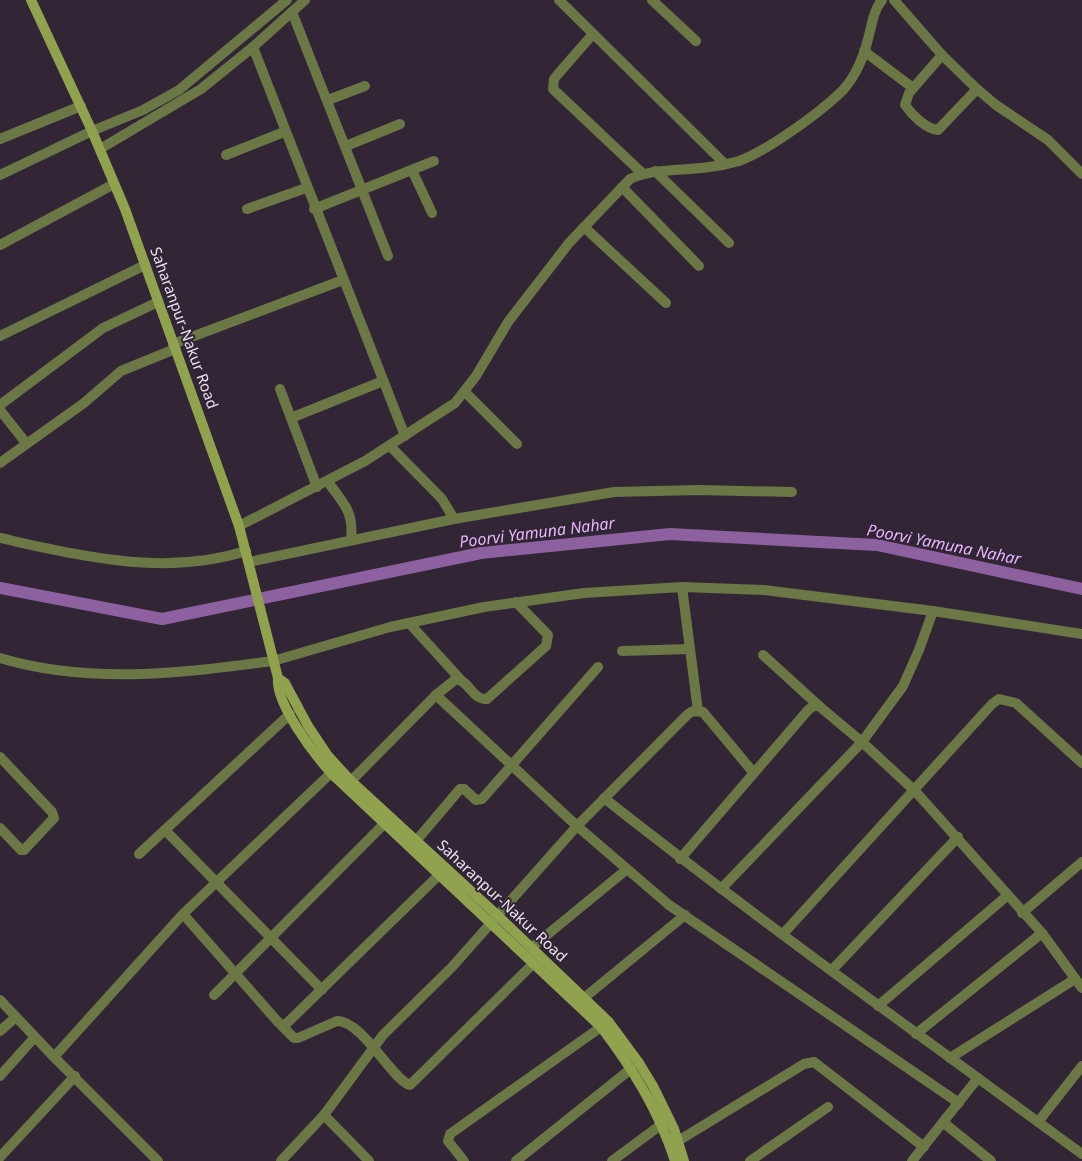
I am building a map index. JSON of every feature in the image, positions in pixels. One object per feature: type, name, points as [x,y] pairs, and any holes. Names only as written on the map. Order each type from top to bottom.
[{"type":"main road","name":"Saharanpur-Nakur Road","points":[[30,0],[100,149],[145,265],[239,526],[278,678],[277,686],[290,714],[315,754],[331,773],[439,875],[531,948],[608,1021],[640,1063],[661,1103],[678,1141],[684,1161]]},
{"type":"main road","name":"Saharanpur-Nakur Road","points":[[278,678],[285,683],[308,726],[328,756],[351,781],[416,842],[494,919],[534,963],[601,1026],[632,1068],[662,1124],[675,1161]]},
{"type":"street","points":[[0,175],[92,131],[143,110],[179,90],[287,0]]},
{"type":"street","points":[[100,149],[185,100],[253,48],[305,0]]},
{"type":"street","points":[[559,0],[725,164]]},
{"type":"street","points":[[652,0],[696,41]]},
{"type":"street","points":[[239,526],[328,482],[443,412],[465,392],[508,322],[584,226],[630,179],[642,173],[739,161],[764,148],[829,102],[843,90],[854,75],[864,52],[873,16],[882,0]]},
{"type":"street","points":[[894,0],[942,55],[978,89],[996,105],[1048,140],[1082,174]]},
{"type":"street","points":[[292,12],[364,190],[388,256]]},
{"type":"street","points":[[593,34],[554,79],[553,89],[642,173]]},
{"type":"street","points":[[253,48],[314,209],[405,436]]},
{"type":"street","points":[[864,52],[913,88]]},
{"type":"street","points":[[942,55],[913,88],[906,99],[905,105],[928,128],[938,130],[978,89]]},
{"type":"street","points":[[328,100],[365,86]]},
{"type":"street","points":[[0,139],[81,106]]},
{"type":"street","points":[[346,146],[400,124]]},
{"type":"street","points":[[226,155],[284,132]]},
{"type":"street","points":[[314,209],[434,161]]},
{"type":"street","points":[[412,170],[432,213]]},
{"type":"street","points":[[655,172],[729,243]]},
{"type":"street","points":[[0,245],[114,184]]},
{"type":"street","points":[[622,186],[699,266]]},
{"type":"street","points":[[247,209],[306,188]]},
{"type":"street","points":[[584,226],[666,303]]},
{"type":"street","points":[[0,336],[145,265]]},
{"type":"street","points":[[0,463],[84,403],[121,371],[174,347],[343,280]]},
{"type":"street","points":[[0,405],[103,328],[158,302]]},
{"type":"street","points":[[291,418],[383,381]]},
{"type":"street","points":[[280,389],[317,488]]},
{"type":"street","points":[[465,392],[517,444]]},
{"type":"street","points":[[0,410],[26,443]]},
{"type":"street","points":[[390,446],[442,498],[454,519]]},
{"type":"street","points":[[328,482],[350,513],[352,520],[351,539]]},
{"type":"street","points":[[249,566],[351,539],[454,519],[622,491],[792,492]]},
{"type":"street","points":[[0,538],[80,556],[123,562],[176,564],[202,562],[246,551]]},
{"type":"street","points":[[682,587],[698,711]]},
{"type":"street","points":[[0,658],[57,672],[124,676],[215,669],[273,661],[408,623],[516,602],[584,593],[682,587],[764,590],[1082,634]]},
{"type":"street","points":[[408,623],[478,698],[487,699],[546,646],[548,636],[516,602]]},
{"type":"street","points":[[721,889],[862,742],[903,686],[919,650],[932,612]]},
{"type":"street","points":[[622,652],[690,649]]},
{"type":"street","points":[[763,655],[915,791],[958,837],[1022,913],[1042,933],[1082,988]]},
{"type":"street","points":[[416,842],[460,789],[464,789],[476,800],[482,799],[598,667]]},
{"type":"street","points":[[351,781],[436,695],[453,680],[461,680]]},
{"type":"street","points":[[436,695],[626,870],[685,915],[959,1103]]},
{"type":"street","points":[[783,934],[915,791],[992,704],[1000,699],[1016,703],[1082,763]]},
{"type":"street","points":[[680,859],[809,709],[818,706]]},
{"type":"street","points":[[281,1161],[324,1116],[374,1046],[440,979],[577,826],[688,714],[698,711],[706,716],[753,772]]},
{"type":"street","points":[[139,854],[290,714]]},
{"type":"street","points":[[0,757],[52,812],[54,818],[24,850],[18,847],[0,828]]},
{"type":"street","points":[[54,1056],[183,914],[331,773]]},
{"type":"street","points":[[604,798],[680,859],[1082,1154]]},
{"type":"street","points":[[214,995],[384,824]]},
{"type":"street","points":[[165,830],[322,990]]},
{"type":"street","points":[[832,970],[958,837]]},
{"type":"street","points":[[1022,913],[1082,862]]},
{"type":"street","points":[[531,948],[626,870]]},
{"type":"street","points":[[281,1025],[288,1023],[439,875]]},
{"type":"street","points":[[878,1006],[1008,895]]},
{"type":"street","points":[[183,914],[294,1038],[340,1020],[374,1046],[403,1081],[410,1085],[534,963]]},
{"type":"street","points":[[584,998],[685,915]]},
{"type":"street","points":[[916,1034],[1042,933]]},
{"type":"street","points":[[950,1058],[1076,979]]},
{"type":"street","points":[[0,1000],[34,1038],[75,1076],[158,1161]]},
{"type":"street","points":[[0,1031],[16,1017]]},
{"type":"street","points":[[464,1161],[448,1141],[450,1134],[601,1026]]},
{"type":"street","points":[[0,1076],[34,1038]]},
{"type":"street","points":[[678,1141],[804,1064],[814,1062],[924,1147]]},
{"type":"street","points":[[1038,1122],[1082,1066]]},
{"type":"street","points":[[516,1161],[632,1068]]},
{"type":"street","points":[[0,1157],[75,1076]]},
{"type":"street","points":[[912,1161],[978,1078]]},
{"type":"street","points":[[750,1161],[828,1108]]},
{"type":"street","points":[[324,1116],[369,1161]]},
{"type":"street","points":[[944,1122],[991,1161]]},
{"type":"street","points":[[612,1161],[662,1124]]},
{"type":"waterway","name":"Poorvi Yamuna Nahar","points":[[0,588],[162,619],[481,553],[670,534],[877,545],[1082,589]]}]
